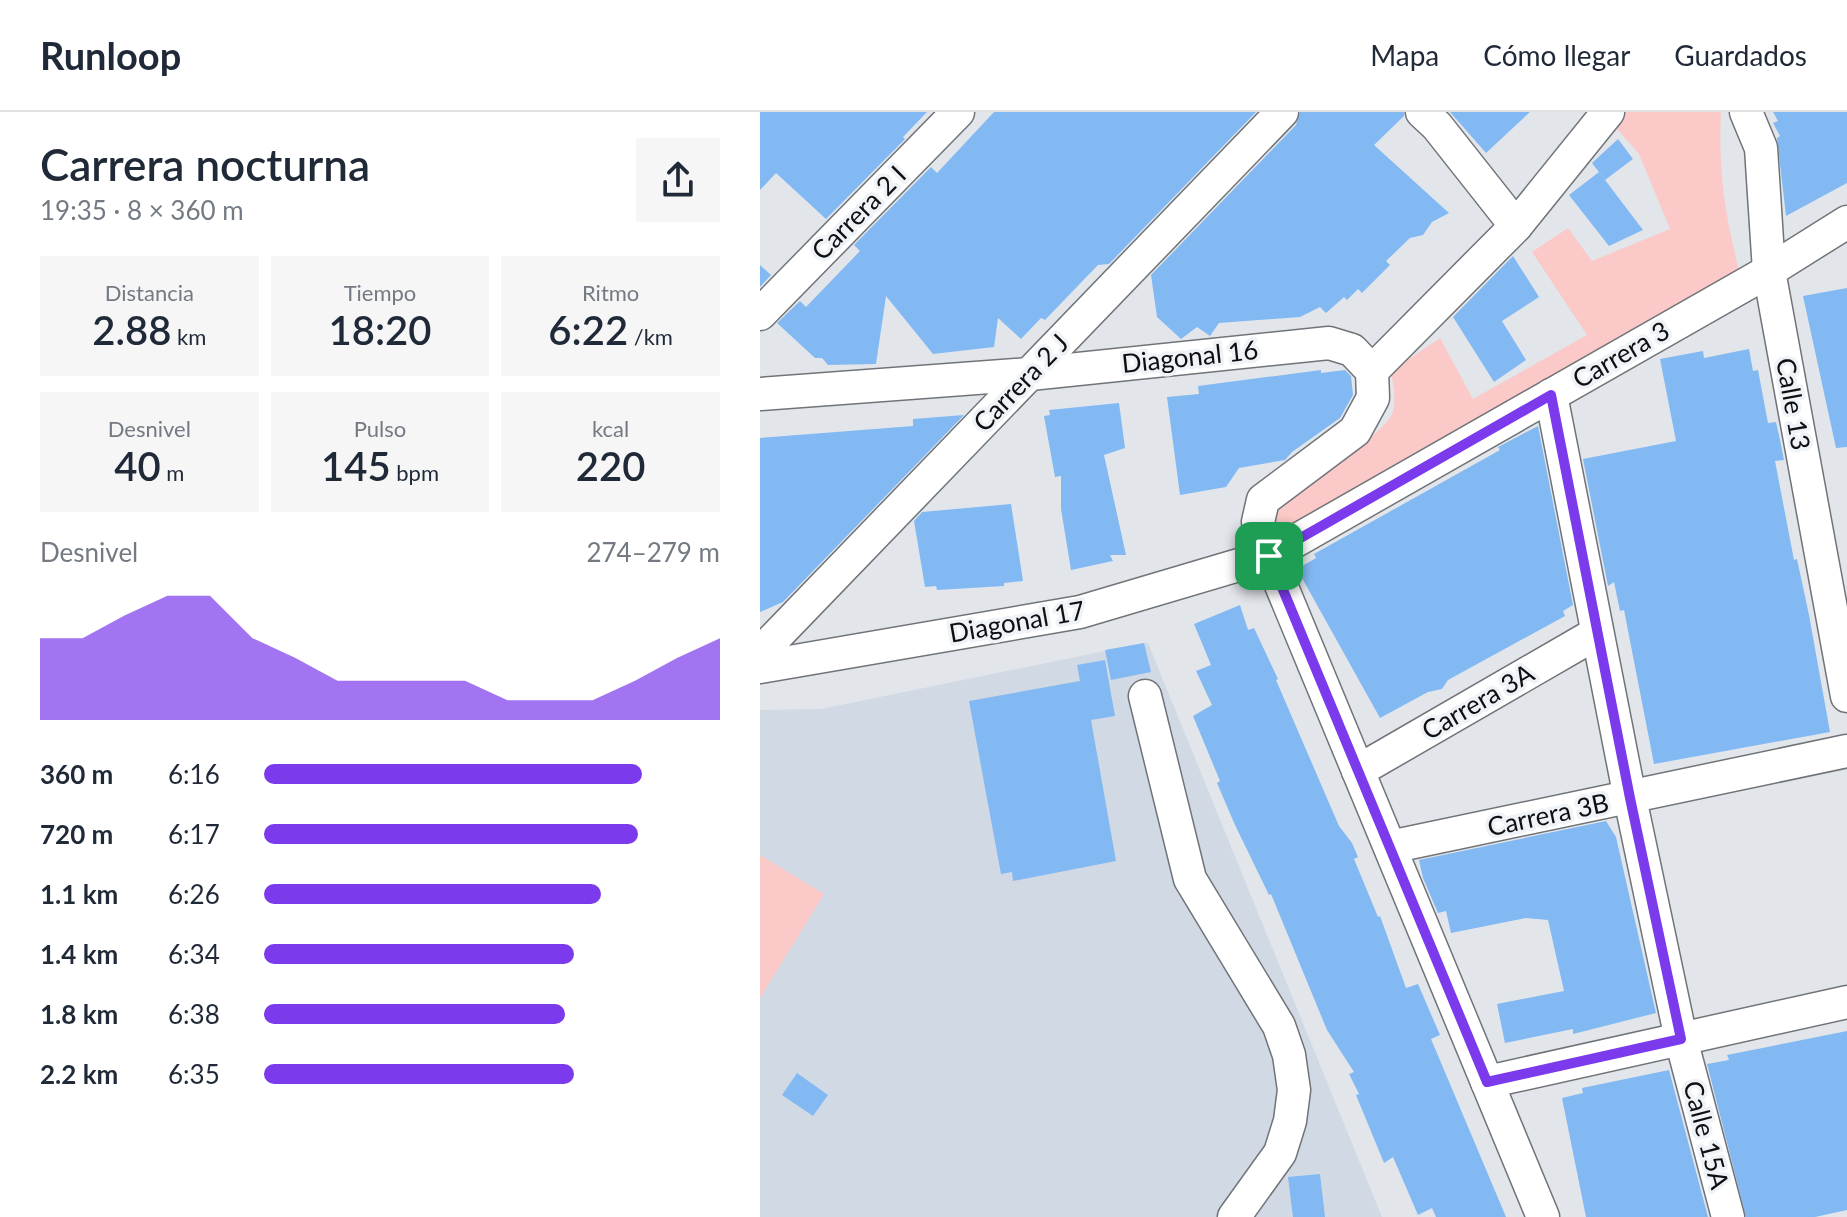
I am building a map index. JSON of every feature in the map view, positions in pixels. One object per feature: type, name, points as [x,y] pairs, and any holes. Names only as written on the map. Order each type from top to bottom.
[{"type":"street","name":"Carrera 2 I","points":[[760,314],[958,112]]},
{"type":"street","name":"Carrera 2 J","points":[[760,653],[1282,112]]},
{"type":"street","points":[[1422,112],[1437,126],[1516,226]]},
{"type":"street","points":[[1543,1217],[1269,556],[1258,522],[1263,500],[1355,431],[1373,398],[1372,371],[1516,226],[1608,112]]},
{"type":"street","name":"Calle 13","points":[[1746,112],[1761,148],[1769,271],[1847,696]]},
{"type":"street","name":"Carrera 3","points":[[1269,556],[1769,271],[1847,222]]},
{"type":"street","name":"Diagonal 16","points":[[760,394],[1030,374],[1329,343],[1352,350],[1372,371]]},
{"type":"street","name":"Calle 15A","points":[[1551,395],[1681,1039],[1728,1217]]},
{"type":"street","name":"Diagonal 17","points":[[760,667],[1080,612],[1269,556]]},
{"type":"street","name":"Carrera 3A","points":[[1358,771],[1597,633]]},
{"type":"street","points":[[1145,696],[1190,879],[1279,1026],[1289,1055],[1294,1090],[1290,1121],[1280,1153],[1234,1217]]},
{"type":"street","name":"Carrera 3B","points":[[1390,847],[1847,751]]},
{"type":"street","points":[[1487,1082],[1847,1002]]},
{"type":"shaded area","points":[[1625,112],[1721,112],[1724,192],[1739,271],[1277,534],[1274,520],[1276,507],[1357,448],[1385,423],[1392,414],[1394,403],[1391,371],[1440,338],[1473,399],[1587,335],[1532,252],[1568,228],[1592,261],[1670,229],[1639,154],[1613,124]]},
{"type":"shaded area","points":[[1148,643],[1382,1217],[760,1217],[760,710],[821,709]]},
{"type":"shaded area","points":[[760,855],[824,894],[760,998]]},
{"type":"building","points":[[760,112],[927,112],[903,137],[905,139],[826,219],[776,173],[760,190]]},
{"type":"building","points":[[994,112],[1256,112],[1109,264],[1098,265],[1045,320],[1041,318],[1021,339],[998,318],[994,347],[933,354],[886,296],[876,364],[828,365],[822,358],[815,358],[777,323],[800,301],[806,307],[860,251],[854,245],[931,167],[937,173]]},
{"type":"building","points":[[1300,112],[1404,112],[1404,116],[1374,145],[1449,213],[1432,222],[1423,235],[1410,238],[1386,261],[1390,265],[1362,293],[1358,289],[1326,313],[1320,307],[1300,317],[1219,323],[1210,336],[1197,327],[1181,339],[1157,317],[1151,275],[1296,125]]},
{"type":"building","points":[[1450,112],[1530,112],[1486,153]]},
{"type":"building","points":[[1773,112],[1847,112],[1847,183],[1786,216],[1777,138],[1780,136],[1773,123],[1778,121]]},
{"type":"building","points":[[1618,139],[1633,159],[1605,180],[1592,163]]},
{"type":"building","points":[[1599,172],[1643,230],[1609,246],[1569,195]]},
{"type":"building","points":[[1513,256],[1539,297],[1502,321],[1526,360],[1494,382],[1453,317]]},
{"type":"building","points":[[760,265],[771,275],[760,287]]},
{"type":"building","points":[[1847,288],[1847,447],[1836,448],[1803,296]]},
{"type":"building","points":[[1749,349],[1753,371],[1758,370],[1768,423],[1776,422],[1780,440],[1784,460],[1775,461],[1794,560],[1797,559],[1809,615],[1830,732],[1654,764],[1624,610],[1620,611],[1614,582],[1608,586],[1583,459],[1676,441],[1660,359],[1703,351],[1704,358]]},
{"type":"building","points":[[1321,370],[1321,373],[1345,370],[1351,376],[1353,395],[1340,418],[1285,460],[1239,468],[1226,487],[1180,495],[1167,397],[1199,394],[1198,386]]},
{"type":"building","points":[[1119,403],[1125,448],[1104,455],[1126,555],[1110,555],[1113,561],[1071,570],[1061,509],[1061,476],[1055,477],[1044,416],[1050,415],[1049,410]]},
{"type":"building","points":[[964,415],[783,602],[760,612],[760,438],[913,426],[913,419]]},
{"type":"building","points":[[1538,426],[1573,605],[1563,611],[1565,616],[1448,680],[1442,689],[1428,692],[1380,718],[1297,569],[1316,558],[1314,554]]},
{"type":"building","points":[[1011,504],[1023,581],[1004,583],[1004,586],[937,590],[936,586],[925,587],[914,521],[922,512]]},
{"type":"building","points":[[1240,605],[1248,630],[1254,628],[1278,679],[1339,826],[1352,843],[1358,857],[1354,859],[1380,916],[1406,988],[1418,984],[1440,1035],[1431,1039],[1506,1217],[1436,1217],[1432,1208],[1418,1215],[1393,1157],[1384,1163],[1349,1074],[1354,1072],[1327,1030],[1271,894],[1235,825],[1193,716],[1212,705],[1196,671],[1211,665],[1194,624]]},
{"type":"building","points":[[1144,643],[1151,672],[1111,680],[1105,650]]},
{"type":"building","points":[[1105,660],[1115,716],[1091,720],[1116,861],[1013,881],[1012,872],[1001,874],[969,701],[1080,681],[1077,665]]},
{"type":"building","points":[[1606,821],[1616,837],[1656,1013],[1573,1034],[1573,1029],[1505,1043],[1497,1004],[1564,991],[1548,920],[1526,918],[1451,933],[1446,911],[1438,913],[1419,860]]},
{"type":"building","points":[[1847,1031],[1847,1210],[1815,1217],[1746,1217],[1707,1064],[1729,1060],[1727,1055]]},
{"type":"building","points":[[1669,1070],[1708,1217],[1586,1217],[1562,1098],[1583,1093],[1582,1088]]},
{"type":"building","points":[[797,1073],[828,1095],[813,1116],[782,1095]]},
{"type":"building","points":[[1320,1174],[1325,1217],[1293,1217],[1288,1177]]},
{"type":"route","points":[[1551,395],[1681,1039],[1487,1082],[1269,556],[1551,395]]}]
